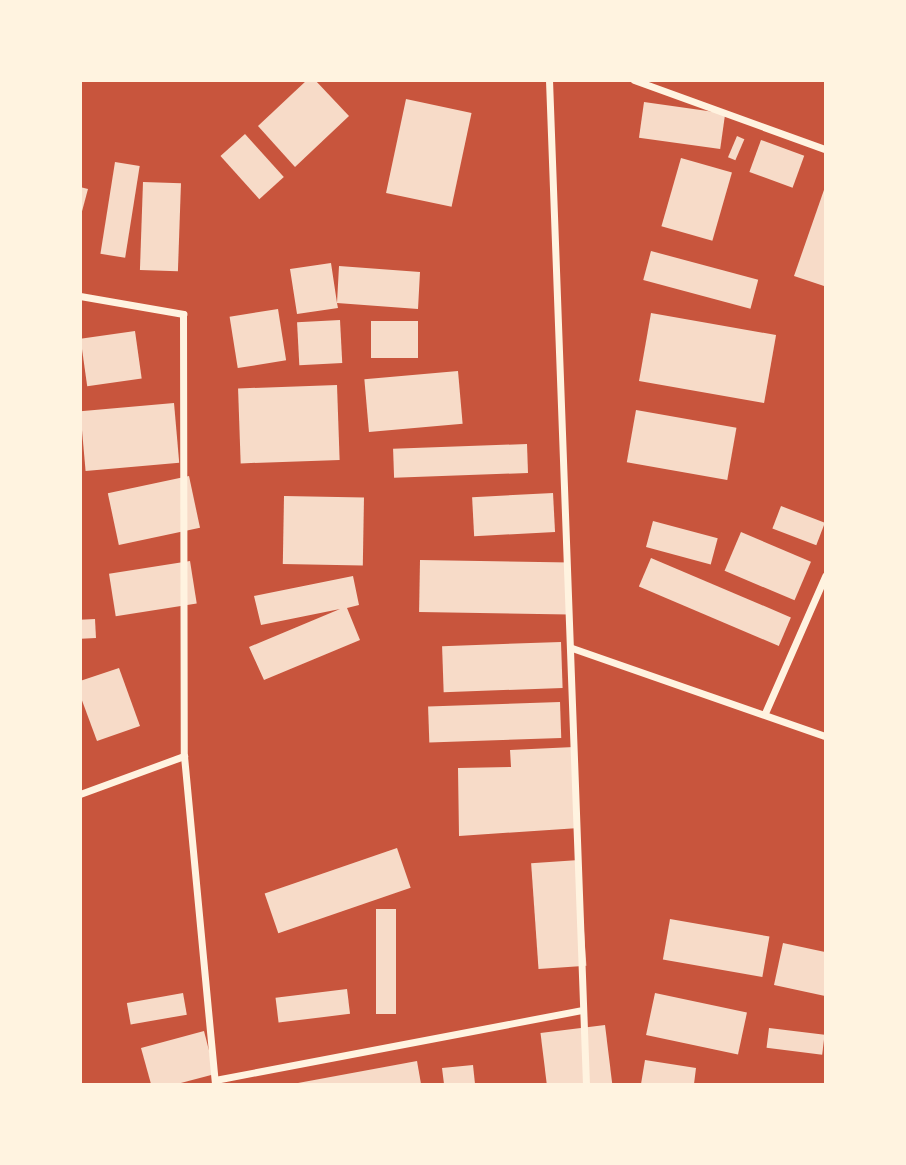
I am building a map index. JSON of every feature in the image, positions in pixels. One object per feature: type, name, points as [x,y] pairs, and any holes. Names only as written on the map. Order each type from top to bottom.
[{"type":"street","points":[[549,80],[572,648],[581,1010],[586,1084]]},
{"type":"street","points":[[634,80],[825,149]]},
{"type":"street","points":[[80,296],[183,314],[184,756],[215,1082],[581,1010]]},
{"type":"street","points":[[765,713],[825,576]]},
{"type":"street","points":[[572,648],[825,736]]},
{"type":"street","points":[[80,794],[184,756]]},
{"type":"building","points":[[307,80],[315,80],[349,116],[295,167],[258,126]]},
{"type":"building","points":[[406,99],[472,113],[452,207],[386,193]]},
{"type":"building","points":[[644,102],[725,113],[720,149],[639,138]]},
{"type":"building","points":[[245,134],[284,177],[259,199],[220,156]]},
{"type":"building","points":[[737,136],[744,139],[735,160],[728,157]]},
{"type":"building","points":[[761,140],[804,156],[793,188],[749,172]]},
{"type":"building","points":[[681,158],[732,173],[712,241],[661,226]]},
{"type":"building","points":[[115,162],[140,166],[125,258],[100,254]]},
{"type":"building","points":[[143,182],[181,183],[178,271],[140,270]]},
{"type":"building","points":[[80,187],[88,189],[81,215],[80,214]]},
{"type":"building","points":[[825,187],[825,282],[824,286],[794,276]]},
{"type":"building","points":[[651,251],[758,280],[750,309],[643,280]]},
{"type":"building","points":[[331,263],[338,308],[297,314],[290,269]]},
{"type":"building","points":[[339,266],[420,272],[418,309],[337,303]]},
{"type":"building","points":[[278,309],[286,360],[238,368],[230,317]]},
{"type":"building","points":[[651,313],[776,335],[764,403],[639,381]]},
{"type":"building","points":[[340,320],[342,363],[299,365],[297,322]]},
{"type":"building","points":[[371,321],[418,321],[418,358],[371,358]]},
{"type":"building","points":[[135,331],[142,379],[87,386],[81,339]]},
{"type":"building","points":[[458,371],[463,424],[369,432],[364,379]]},
{"type":"building","points":[[337,385],[340,460],[241,463],[238,388]]},
{"type":"building","points":[[174,403],[179,463],[86,471],[80,411]]},
{"type":"building","points":[[636,410],[736,428],[727,480],[627,462]]},
{"type":"building","points":[[527,444],[528,473],[394,478],[393,449]]},
{"type":"building","points":[[189,476],[200,528],[119,545],[108,493]]},
{"type":"building","points":[[553,493],[555,532],[474,536],[472,497]]},
{"type":"building","points":[[284,496],[364,497],[363,565],[283,564]]},
{"type":"building","points":[[781,506],[825,523],[816,545],[772,528]]},
{"type":"building","points":[[653,521],[718,538],[711,564],[646,547]]},
{"type":"building","points":[[741,532],[811,562],[795,600],[725,571]]},
{"type":"building","points":[[651,558],[791,617],[779,646],[639,587]]},
{"type":"building","points":[[420,560],[570,563],[569,615],[419,612]]},
{"type":"building","points":[[190,561],[197,603],[116,616],[109,574]]},
{"type":"building","points":[[353,576],[359,605],[347,608],[360,640],[264,680],[249,647],[340,609],[261,625],[254,596]]},
{"type":"building","points":[[95,619],[96,638],[81,639],[80,620]]},
{"type":"building","points":[[561,642],[563,688],[444,692],[442,646]]},
{"type":"building","points":[[119,668],[140,726],[97,741],[80,695],[80,681]]},
{"type":"building","points":[[560,702],[561,738],[429,743],[428,707]]},
{"type":"building","points":[[574,747],[579,828],[459,836],[458,768],[511,767],[510,750]]},
{"type":"building","points":[[397,848],[411,888],[278,933],[265,894]]},
{"type":"building","points":[[579,860],[586,966],[539,969],[531,863]]},
{"type":"building","points":[[376,909],[396,909],[396,1014],[376,1014]]},
{"type":"building","points":[[670,919],[769,937],[762,977],[663,959]]},
{"type":"building","points":[[783,943],[825,952],[825,996],[774,985]]},
{"type":"building","points":[[347,989],[350,1014],[279,1023],[276,998]]},
{"type":"building","points":[[183,993],[187,1015],[131,1025],[127,1003]]},
{"type":"building","points":[[655,993],[747,1013],[738,1055],[646,1035]]},
{"type":"building","points":[[605,1025],[612,1084],[547,1084],[540,1033]]},
{"type":"building","points":[[769,1028],[825,1035],[822,1055],[767,1048]]},
{"type":"building","points":[[204,1031],[215,1074],[177,1084],[151,1084],[141,1048]]},
{"type":"building","points":[[645,1060],[696,1068],[694,1084],[641,1084]]},
{"type":"building","points":[[417,1061],[421,1084],[298,1084],[298,1083]]},
{"type":"building","points":[[473,1065],[475,1084],[444,1084],[442,1068]]}]
